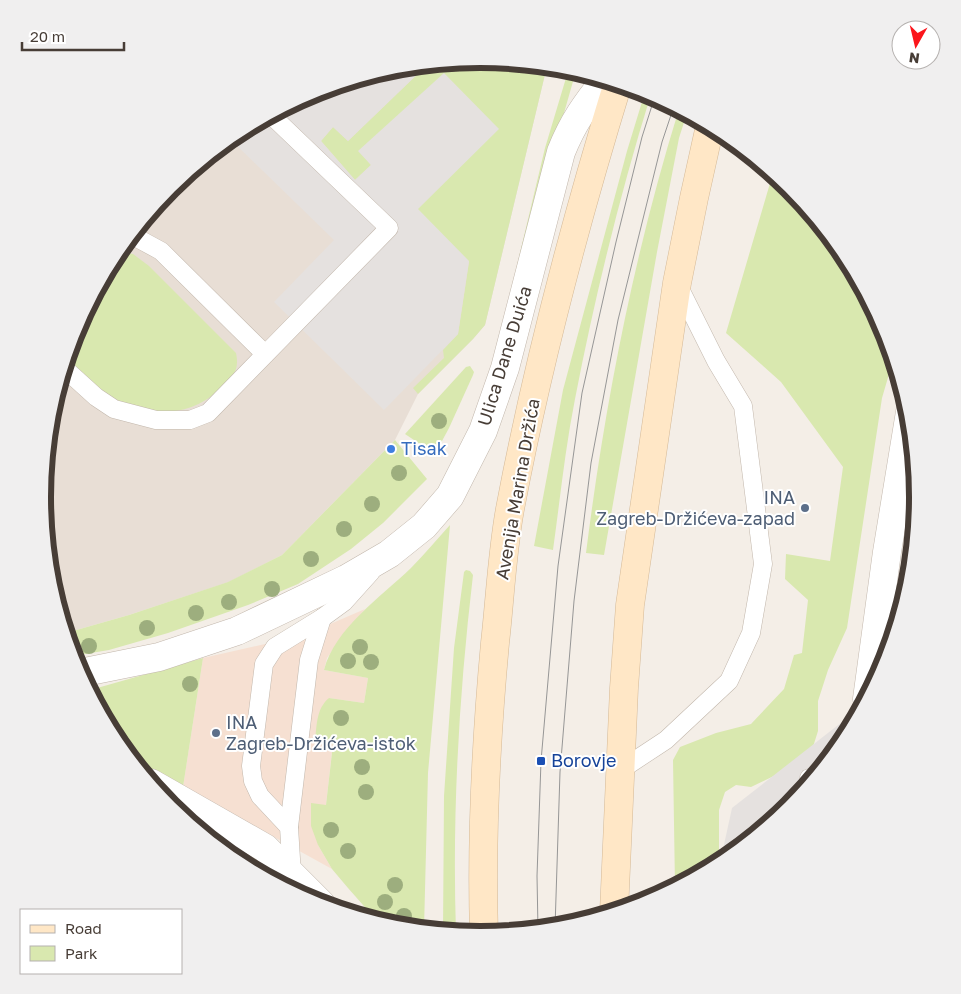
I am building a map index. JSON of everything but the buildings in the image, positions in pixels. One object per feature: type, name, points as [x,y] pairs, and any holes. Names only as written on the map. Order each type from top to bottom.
[{"type":"main road","name":"Avenija Marina Držića","points":[[484,926],[484,806],[489,717],[510,511],[534,395],[564,275],[616,90]]},
{"type":"main road","points":[[614,904],[619,770],[630,605],[677,283],[708,133]]},
{"type":"street","name":"Ulica Dane Duića","points":[[89,671],[160,657],[237,631],[346,579],[389,554],[424,526],[450,496],[483,431],[504,368],[561,152],[583,107],[601,85]]},
{"type":"street","points":[[870,676],[887,552],[906,439]]},
{"type":"street","points":[[171,794],[265,848],[306,889]]},
{"type":"lane","points":[[70,373],[96,397],[114,409],[156,420],[190,420],[208,413],[388,228],[277,119]]},
{"type":"lane","points":[[138,239],[162,252],[264,354]]},
{"type":"lane","points":[[619,770],[666,740],[729,681],[751,633],[763,564],[743,406],[716,362],[677,283]]},
{"type":"lane","points":[[289,827],[260,796],[251,766],[264,664],[275,647],[344,602],[389,554]]},
{"type":"lane","points":[[292,875],[289,827],[309,660],[322,618]]},
{"type":"shaded area","points":[[480,68],[545,73],[485,325],[418,394],[395,440],[282,555],[229,582],[129,615],[73,631],[59,581],[52,525],[51,497],[52,469],[59,413],[74,359],[84,333],[109,282],[140,236],[177,193],[219,156],[266,125],[316,100],[369,82],[424,71]]},
{"type":"shaded area","points":[[420,72],[348,141],[333,127],[321,141],[355,180],[371,165],[358,151],[444,73],[499,129],[418,209],[469,261],[458,334],[384,410],[274,302],[334,240],[236,144],[266,125],[316,100],[369,82]]},
{"type":"shaded area","points":[[365,609],[327,658],[324,670],[368,678],[364,703],[329,698],[315,741],[333,743],[326,805],[318,845],[332,869],[183,787],[203,658],[305,635]]},
{"type":"shaded area","points":[[842,722],[842,728],[821,758],[784,801],[764,820],[722,852],[732,808]]},
{"type":"green space","points":[[480,68],[545,73],[485,325],[418,394],[413,388],[444,358],[443,350],[458,334],[469,262],[359,151],[371,165],[355,180],[321,141],[333,127],[348,141],[420,72]]},
{"type":"green space","points":[[566,77],[574,78],[515,299],[490,370],[503,324],[545,148]]},
{"type":"green space","points":[[643,99],[649,102],[619,207],[575,399],[553,550],[534,546],[563,390],[627,151]]},
{"type":"green space","points":[[677,116],[685,120],[679,138],[657,252],[604,555],[586,553],[602,441],[623,329],[648,218]]},
{"type":"green space","points":[[771,180],[821,236],[852,282],[877,333],[890,370],[882,398],[847,628],[828,670],[818,701],[818,731],[812,750],[776,775],[751,787],[736,785],[725,792],[719,810],[719,854],[675,879],[673,760],[680,747],[716,733],[751,724],[784,689],[794,655],[802,653],[808,600],[785,579],[786,554],[830,561],[843,467],[781,382],[726,333]]},
{"type":"green space","points":[[128,253],[133,254],[149,266],[236,353],[236,370],[231,378],[207,399],[195,406],[182,410],[156,412],[143,410],[118,401],[98,388],[72,366],[96,307],[109,282]]},
{"type":"green space","points":[[470,366],[474,372],[473,375],[435,454],[405,434],[466,367]]},
{"type":"green space","points":[[395,440],[427,479],[383,523],[351,549],[298,584],[248,605],[168,633],[109,650],[82,655],[73,631],[129,615],[228,582],[282,555]]},
{"type":"green space","points":[[450,525],[428,773],[424,923],[369,912],[332,869],[318,845],[311,826],[311,803],[326,805],[333,744],[315,741],[319,712],[329,698],[364,703],[368,678],[324,670],[330,655],[338,640],[360,614],[421,557]]},
{"type":"green space","points":[[466,570],[470,571],[473,575],[460,709],[455,843],[456,925],[443,924],[444,796],[454,648],[464,572]]},
{"type":"green space","points":[[203,658],[183,787],[151,772],[124,735],[97,688]]},
{"type":"green space","points":[[205,827],[255,852],[281,877],[242,854]]},
{"type":"tram line","points":[[538,923],[537,876],[541,761],[558,566],[582,393],[616,242],[642,137],[653,104]]},
{"type":"tram line","points":[[555,920],[560,772],[574,601],[591,463],[618,320],[662,142],[672,113]]},
{"type":"place","name":"Tisak","points":[[391,449]]},
{"type":"place","name":"INA Zagreb-Držićeva-zapad","points":[[805,508]]},
{"type":"place","name":"INA Zagreb-Držićeva-istok","points":[[216,733]]},
{"type":"place","name":"Borovje","points":[[541,761]]}]
